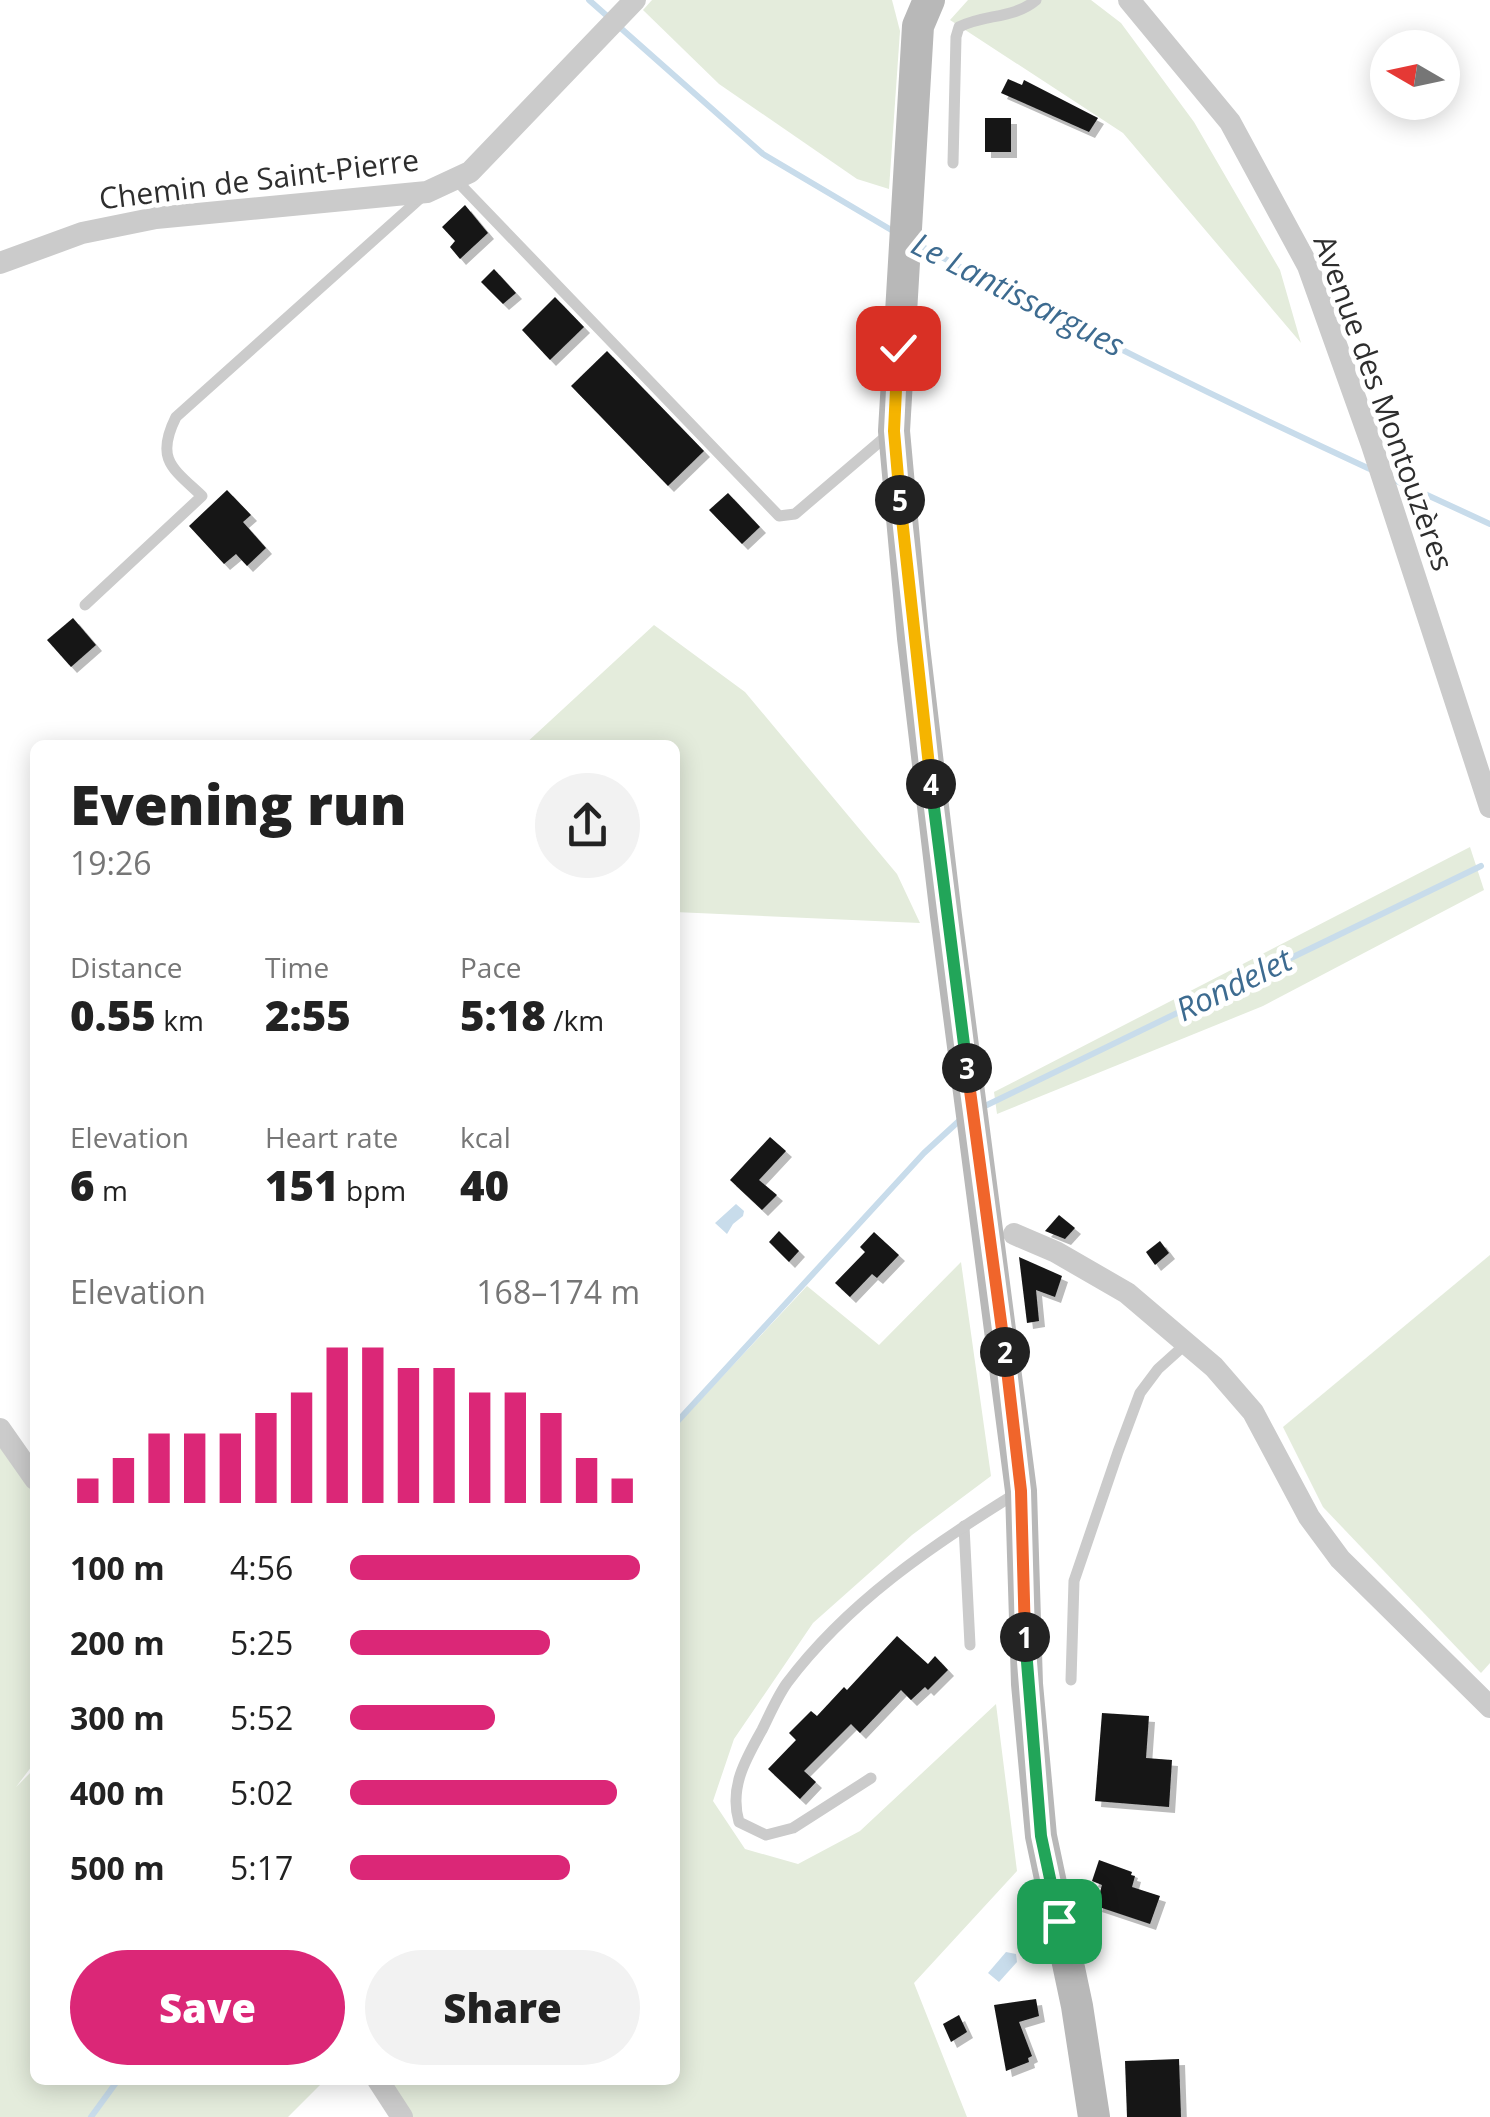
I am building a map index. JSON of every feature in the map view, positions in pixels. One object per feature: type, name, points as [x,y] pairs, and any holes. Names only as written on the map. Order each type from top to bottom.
[{"type":"main road","points":[[919,9],[894,431],[935,823],[1021,1491],[1027,1684],[1041,1836],[1077,2006],[1094,2117]]},
{"type":"street","name":"Avenue des Montouzères","points":[[1129,0],[1230,122],[1308,266],[1372,445],[1490,808]]},
{"type":"street","name":"Chemin de Saint-Pierre","points":[[0,263],[82,233],[156,218],[427,192],[470,172],[630,6]]},
{"type":"street","points":[[1014,1234],[1056,1252],[1126,1294],[1214,1366],[1253,1412],[1310,1517],[1340,1559],[1490,1706]]},
{"type":"street","points":[[0,1430],[30,1472]]},
{"type":"street","points":[[381,2085],[402,2117]]},
{"type":"lane","points":[[953,163],[959,27],[976,18],[1026,8],[1036,0]]},
{"type":"lane","points":[[455,178],[780,516],[795,514],[894,431]]},
{"type":"lane","points":[[85,605],[202,496],[168,464],[165,440],[176,418],[427,192]]},
{"type":"lane","points":[[1071,1680],[1074,1581],[1118,1452],[1140,1394],[1158,1369],[1188,1342]]},
{"type":"lane","points":[[871,1778],[793,1828],[766,1835],[739,1822],[734,1803],[739,1776],[786,1685],[823,1641],[888,1580],[1021,1491]]},
{"type":"lane","points":[[964,1526],[970,1645]]},
{"type":"green space","points":[[652,0],[892,0],[900,31],[889,189],[857,179],[719,84],[643,10]]},
{"type":"green space","points":[[968,0],[1091,0],[1121,23],[1194,122],[1280,270],[1301,343],[1123,133],[950,20]]},
{"type":"green space","points":[[654,625],[745,692],[897,874],[920,923],[680,912],[680,740],[529,740]]},
{"type":"green space","points":[[1470,847],[1484,890],[1263,1006],[997,1114],[994,1092]]},
{"type":"green space","points":[[1490,1255],[1490,1663],[1481,1673],[1323,1507],[1283,1427]]},
{"type":"green space","points":[[961,1262],[991,1476],[912,1535],[813,1623],[734,1739],[713,1801],[745,1849],[798,1864],[860,1831],[996,1704],[1017,1871],[914,1983],[967,2117],[411,2117],[389,2085],[680,2085],[680,1422],[807,1286],[879,1345]]},
{"type":"green space","points":[[0,1430],[30,1479],[30,1769],[16,1787],[30,1773],[30,2085],[320,2085],[288,2117],[0,2117]]},
{"type":"water","points":[[736,1204],[744,1211],[743,1216],[727,1234],[715,1223]]},
{"type":"water","points":[[1006,1952],[1016,1954],[1017,1962],[999,1982],[988,1973]]},
{"type":"building","points":[[1008,79],[1022,85],[1024,80],[1098,118],[1089,132],[1001,93]]},
{"type":"building","points":[[985,118],[1011,118],[1011,152],[985,152]]},
{"type":"building","points":[[465,205],[488,233],[460,259],[450,247],[455,241],[442,227]]},
{"type":"building","points":[[494,269],[516,293],[503,304],[481,282]]},
{"type":"building","points":[[555,297],[584,327],[550,360],[522,330]]},
{"type":"building","points":[[607,351],[704,451],[668,486],[571,386]]},
{"type":"building","points":[[227,490],[251,515],[243,522],[266,548],[247,566],[236,554],[224,564],[189,526]]},
{"type":"building","points":[[728,493],[760,527],[742,544],[709,510]]},
{"type":"building","points":[[73,618],[96,645],[71,667],[47,640]]},
{"type":"building","points":[[770,1137],[786,1151],[759,1180],[777,1195],[762,1210],[730,1180]]},
{"type":"building","points":[[1059,1215],[1075,1228],[1065,1239],[1045,1231]]},
{"type":"building","points":[[779,1231],[799,1251],[789,1262],[769,1242]]},
{"type":"building","points":[[874,1232],[899,1255],[877,1278],[872,1274],[850,1297],[835,1283],[865,1252],[860,1247]]},
{"type":"building","points":[[1160,1241],[1169,1253],[1155,1265],[1146,1252]]},
{"type":"building","points":[[1019,1257],[1062,1276],[1055,1297],[1036,1290],[1039,1321],[1027,1323]]},
{"type":"building","points":[[897,1636],[928,1664],[935,1656],[948,1670],[911,1700],[901,1690],[860,1733],[851,1724],[804,1771],[816,1782],[800,1799],[768,1769],[796,1740],[789,1733],[811,1711],[817,1716],[844,1687],[847,1690]]},
{"type":"building","points":[[1102,1713],[1149,1716],[1146,1758],[1172,1760],[1169,1807],[1095,1801]]},
{"type":"building","points":[[1099,1860],[1132,1872],[1132,1887],[1160,1896],[1150,1924],[1096,1906],[1102,1885],[1092,1881]]},
{"type":"building","points":[[1036,1999],[1039,2016],[1019,2022],[1032,2056],[1029,2062],[1006,2071],[994,2005]]},
{"type":"building","points":[[959,2015],[967,2032],[951,2042],[943,2024]]},
{"type":"building","points":[[1179,2059],[1181,2117],[1127,2117],[1125,2061]]},
{"type":"waterway","name":"Le Lantissargues","points":[[589,0],[763,154],[893,231]]},
{"type":"waterway","name":"Le Lantissargues","points":[[917,244],[1143,360],[1372,470]]},
{"type":"waterway","name":"Le Lantissargues","points":[[1388,477],[1490,524]]},
{"type":"waterway","name":"Rondelet","points":[[987,1105],[1481,866]]},
{"type":"waterway","name":"Rondelet","points":[[680,1419],[924,1153],[960,1120]]},
{"type":"waterway","name":"Rondelet","points":[[91,2117],[114,2085]]},
{"type":"route","points":[[898,348],[894,431],[913,638],[1012,1405],[1021,1491],[1027,1684],[1041,1836],[1059,1921]]}]
